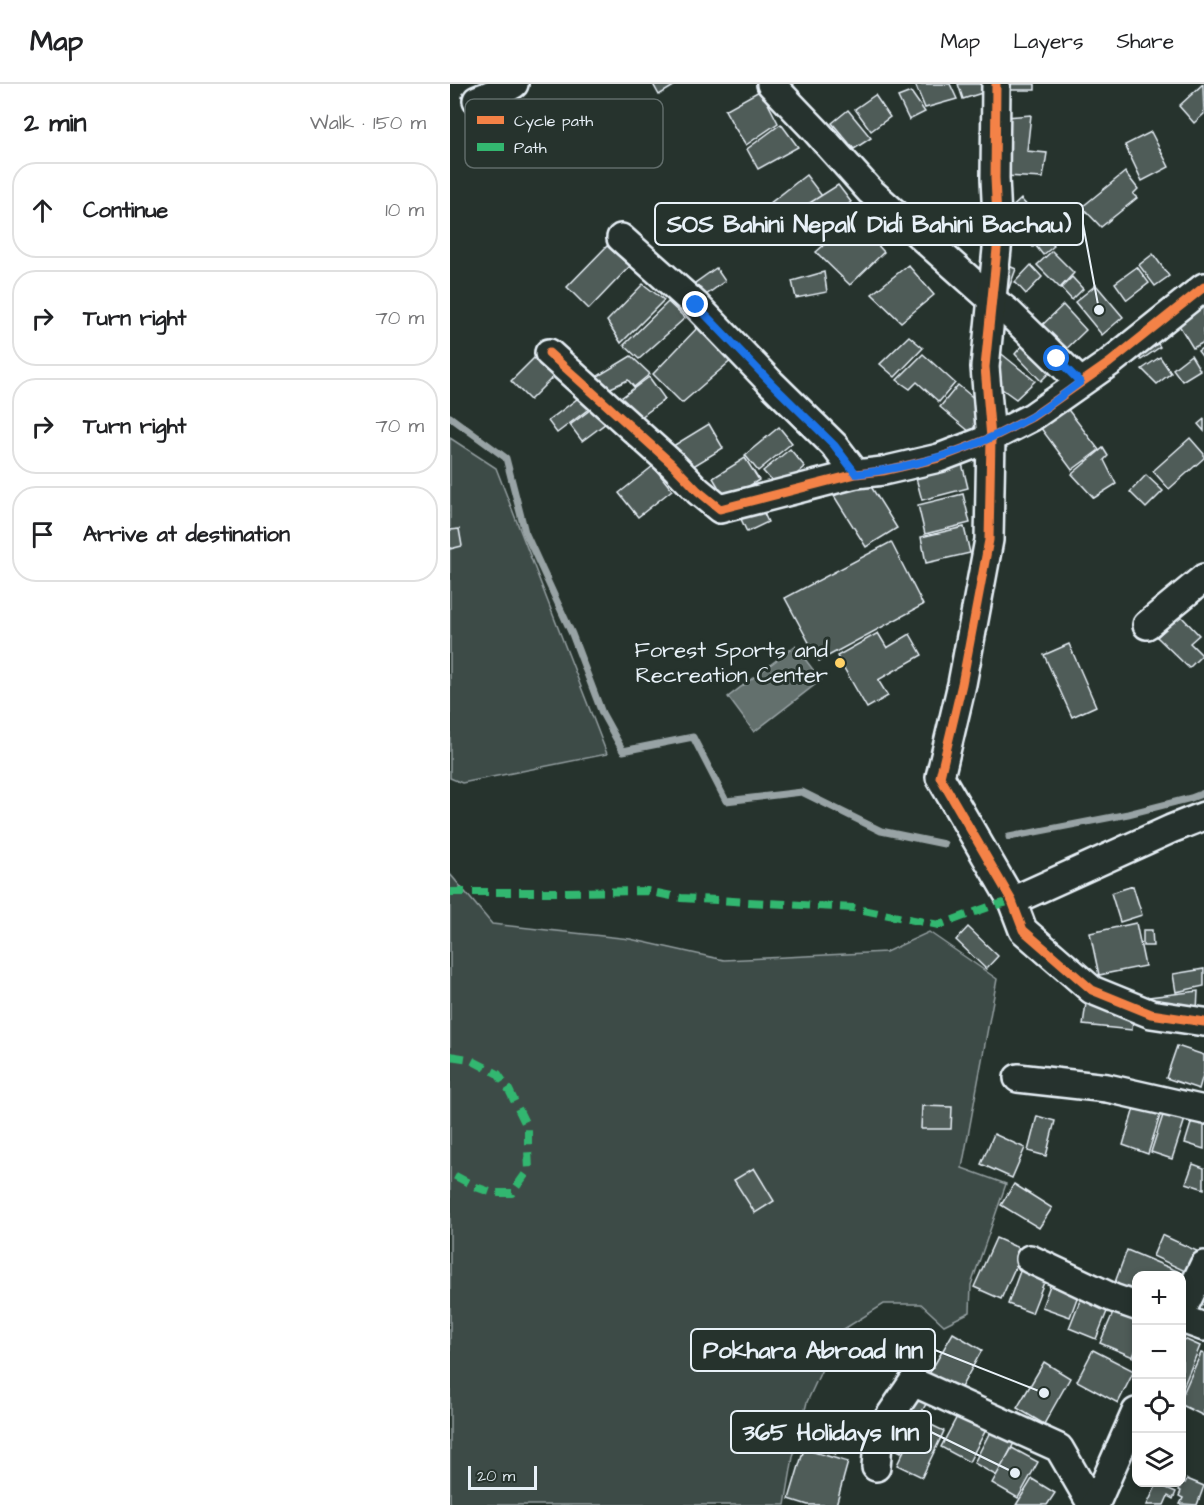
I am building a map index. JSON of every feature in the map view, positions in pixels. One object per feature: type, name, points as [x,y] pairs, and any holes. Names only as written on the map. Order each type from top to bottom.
[{"type":"street","points":[[480,99],[514,84]]},
{"type":"street","points":[[771,84],[870,191],[1009,313],[1080,382]]},
{"type":"street","points":[[996,84],[995,178],[998,239],[985,367],[991,438],[989,540],[962,684],[940,777],[1012,901],[1023,930],[1092,990],[1151,1014],[1204,1022]]},
{"type":"street","points":[[621,238],[696,305],[834,445],[856,474]]},
{"type":"street","points":[[549,353],[672,464],[698,492],[720,509],[856,474],[883,471],[939,458],[991,438],[1032,417],[1109,363],[1204,287]]},
{"type":"street","points":[[1148,625],[1204,578]]},
{"type":"street","points":[[1012,901],[1204,816]]},
{"type":"street","points":[[1018,1078],[1107,1088],[1204,1110]]},
{"type":"street","points":[[1030,1259],[1113,1298],[1132,1304]]},
{"type":"street","points":[[1186,1303],[1204,1265]]},
{"type":"street","points":[[1186,1320],[1204,1327]]},
{"type":"street","points":[[876,1467],[879,1432],[913,1382],[1059,1448],[1094,1505]]},
{"type":"street","points":[[1094,1505],[1132,1423]]},
{"type":"shaded area","points":[[450,438],[496,468],[607,754],[462,783],[450,778]]},
{"type":"shaded area","points":[[795,646],[821,680],[754,732],[728,697]]},
{"type":"shaded area","points":[[450,874],[492,924],[630,939],[724,960],[886,952],[929,932],[997,979],[962,1168],[1006,1184],[971,1285],[970,1312],[944,1325],[921,1304],[884,1304],[839,1332],[807,1402],[793,1457],[785,1505],[450,1505]]},
{"type":"building","points":[[653,84],[677,84],[659,95]]},
{"type":"building","points":[[915,84],[950,84],[957,99],[925,108]]},
{"type":"building","points":[[958,84],[982,84],[985,92],[963,99]]},
{"type":"building","points":[[1007,84],[1035,84],[1035,90],[1007,90]]},
{"type":"building","points":[[1203,84],[1204,114],[1194,123],[1179,106]]},
{"type":"building","points":[[761,90],[778,123],[746,145],[725,110]]},
{"type":"building","points":[[911,92],[925,112],[909,120],[898,97]]},
{"type":"building","points":[[875,95],[890,117],[871,131],[855,109]]},
{"type":"building","points":[[848,110],[871,138],[854,149],[832,123]]},
{"type":"building","points":[[1031,115],[1027,151],[1047,153],[1043,178],[1003,176],[1006,117]]},
{"type":"building","points":[[781,124],[798,147],[758,169],[747,149]]},
{"type":"building","points":[[1151,132],[1169,167],[1142,181],[1125,145]]},
{"type":"building","points":[[1125,172],[1138,189],[1133,194],[1137,198],[1101,227],[1082,207]]},
{"type":"building","points":[[806,175],[822,196],[782,222],[769,204]]},
{"type":"building","points":[[838,185],[851,202],[823,225],[808,204]]},
{"type":"building","points":[[1021,199],[1050,231],[1033,247],[1005,214]]},
{"type":"building","points":[[940,203],[968,232],[953,246],[925,216]]},
{"type":"building","points":[[854,219],[884,252],[850,285],[816,252]]},
{"type":"building","points":[[1047,237],[1054,246],[1043,255],[1036,246]]},
{"type":"building","points":[[607,246],[630,266],[589,309],[567,287]]},
{"type":"building","points":[[1052,251],[1074,273],[1060,288],[1037,265]]},
{"type":"building","points":[[1153,254],[1169,276],[1155,286],[1139,265]]},
{"type":"building","points":[[1004,264],[1016,269],[1009,288],[996,284]]},
{"type":"building","points":[[908,265],[934,295],[901,322],[872,294]]},
{"type":"building","points":[[1031,265],[1042,277],[1026,294],[1015,282]]},
{"type":"building","points":[[1137,267],[1149,283],[1127,300],[1115,283]]},
{"type":"building","points":[[716,268],[725,281],[698,301],[688,288]]},
{"type":"building","points":[[824,272],[827,292],[796,298],[792,281]]},
{"type":"building","points":[[1072,277],[1083,289],[1072,300],[1061,288]]},
{"type":"building","points":[[643,284],[664,300],[621,343],[607,321]]},
{"type":"building","points":[[1096,285],[1123,317],[1102,335],[1075,302]]},
{"type":"building","points":[[668,302],[685,318],[639,359],[624,345]]},
{"type":"building","points":[[1063,305],[1086,330],[1060,355],[1037,330]]},
{"type":"building","points":[[1204,306],[1204,342],[1193,348],[1177,322]]},
{"type":"building","points":[[701,324],[734,358],[682,403],[653,374]]},
{"type":"building","points":[[1151,332],[1160,347],[1141,360],[1133,346]]},
{"type":"building","points":[[909,336],[923,348],[895,377],[880,364]]},
{"type":"building","points":[[1026,341],[1052,370],[1041,381],[1015,354]]},
{"type":"building","points":[[1204,347],[1204,359],[1198,351]]},
{"type":"building","points":[[998,351],[1035,381],[1016,399],[991,381]]},
{"type":"building","points":[[923,354],[955,383],[939,402],[917,382],[910,389],[897,380]]},
{"type":"building","points":[[1191,355],[1200,370],[1182,381],[1173,369]]},
{"type":"building","points":[[536,356],[555,375],[530,400],[511,381]]},
{"type":"building","points":[[631,356],[650,374],[634,387],[628,380],[606,390],[593,379]]},
{"type":"building","points":[[1160,357],[1171,373],[1157,384],[1142,369]]},
{"type":"building","points":[[649,377],[665,399],[633,423],[617,401]]},
{"type":"building","points":[[958,385],[988,410],[970,432],[940,407]]},
{"type":"building","points":[[581,396],[590,408],[557,433],[548,421]]},
{"type":"building","points":[[594,407],[606,423],[582,441],[570,425]]},
{"type":"building","points":[[1066,407],[1099,450],[1072,470],[1040,427]]},
{"type":"building","points":[[1204,419],[1204,431],[1198,424]]},
{"type":"building","points":[[709,424],[723,448],[687,470],[673,446]]},
{"type":"building","points":[[779,427],[792,443],[758,471],[745,455]]},
{"type":"building","points":[[1190,438],[1204,454],[1204,458],[1169,489],[1153,471]]},
{"type":"building","points":[[1103,448],[1108,456],[1104,460],[1116,484],[1094,498],[1072,474]]},
{"type":"building","points":[[790,449],[805,467],[779,489],[763,471]]},
{"type":"building","points":[[960,455],[968,488],[922,500],[913,467]]},
{"type":"building","points":[[745,458],[759,480],[726,500],[713,478]]},
{"type":"building","points":[[653,466],[672,490],[638,517],[619,493]]},
{"type":"building","points":[[1146,475],[1163,491],[1146,508],[1130,492]]},
{"type":"building","points":[[865,477],[897,528],[866,547],[834,496]]},
{"type":"building","points":[[963,494],[970,523],[925,534],[918,505]]},
{"type":"building","points":[[762,509],[768,522],[747,532],[741,519]]},
{"type":"building","points":[[964,527],[970,553],[926,563],[921,537]]},
{"type":"building","points":[[459,529],[462,546],[450,549],[450,530]]},
{"type":"building","points":[[891,542],[923,605],[819,661],[785,598]]},
{"type":"building","points":[[1180,615],[1199,635],[1190,643],[1202,655],[1189,668],[1157,637]]},
{"type":"building","points":[[878,633],[887,648],[910,634],[922,655],[878,680],[888,696],[867,708],[837,656]]},
{"type":"building","points":[[1069,644],[1096,706],[1072,717],[1044,655]]},
{"type":"building","points":[[1133,886],[1142,915],[1120,922],[1111,893]]},
{"type":"building","points":[[1136,923],[1145,966],[1099,975],[1090,933]]},
{"type":"building","points":[[968,927],[998,956],[986,969],[956,940]]},
{"type":"building","points":[[1143,930],[1152,930],[1153,946],[1143,946]]},
{"type":"building","points":[[1204,969],[1204,986],[1176,992],[1173,974]]},
{"type":"building","points":[[1198,991],[1197,1011],[1148,1007],[1149,997]]},
{"type":"building","points":[[1086,1003],[1134,1008],[1132,1030],[1083,1025]]},
{"type":"building","points":[[1177,1046],[1204,1055],[1204,1072],[1199,1089],[1166,1078]]},
{"type":"building","points":[[1137,1098],[1163,1106],[1148,1154],[1123,1145]]},
{"type":"building","points":[[922,1106],[952,1107],[951,1129],[921,1129]]},
{"type":"building","points":[[1166,1106],[1187,1113],[1172,1159],[1151,1152]]},
{"type":"building","points":[[1037,1116],[1055,1121],[1046,1156],[1028,1151]]},
{"type":"building","points":[[1193,1117],[1204,1121],[1204,1149],[1185,1143]]},
{"type":"building","points":[[994,1134],[1025,1148],[1012,1178],[981,1164]]},
{"type":"building","points":[[1193,1164],[1204,1168],[1204,1189],[1186,1183]]},
{"type":"building","points":[[754,1168],[774,1201],[755,1213],[734,1180]]},
{"type":"building","points":[[1014,1184],[1052,1208],[1039,1228],[1001,1205]]},
{"type":"building","points":[[1162,1235],[1197,1251],[1187,1272],[1153,1256]]},
{"type":"building","points":[[996,1238],[1023,1250],[1001,1299],[974,1287]]},
{"type":"building","points":[[1127,1250],[1177,1271],[1132,1271],[1132,1292],[1114,1285]]},
{"type":"building","points":[[1023,1263],[1048,1272],[1032,1313],[1008,1304]]},
{"type":"building","points":[[1052,1280],[1080,1290],[1070,1317],[1042,1307]]},
{"type":"building","points":[[1083,1293],[1110,1304],[1096,1339],[1069,1328]]},
{"type":"building","points":[[1116,1306],[1132,1313],[1132,1357],[1100,1343]]},
{"type":"building","points":[[953,1333],[982,1350],[959,1391],[929,1374]]},
{"type":"building","points":[[1186,1340],[1200,1346],[1186,1380]]},
{"type":"building","points":[[1093,1350],[1132,1370],[1132,1375],[1118,1403],[1077,1381]]},
{"type":"building","points":[[1201,1353],[1204,1354],[1204,1416],[1186,1407],[1186,1387]]},
{"type":"building","points":[[1044,1362],[1070,1378],[1044,1424],[1017,1408]]},
{"type":"building","points":[[912,1389],[929,1398],[901,1452],[884,1443]]},
{"type":"building","points":[[960,1411],[988,1426],[969,1462],[941,1447]]},
{"type":"building","points":[[919,1419],[944,1431],[922,1477],[897,1465]]},
{"type":"building","points":[[804,1420],[843,1432],[836,1454],[798,1443]]},
{"type":"building","points":[[992,1428],[1015,1441],[997,1476],[974,1463]]},
{"type":"building","points":[[1012,1448],[1038,1462],[1018,1498],[992,1483]]},
{"type":"building","points":[[804,1449],[848,1462],[836,1505],[808,1505],[789,1499]]},
{"type":"building","points":[[1032,1479],[1055,1493],[1047,1505],[1016,1505]]},
{"type":"building","points":[[1187,1479],[1204,1486],[1197,1505],[1180,1504],[1183,1498],[1179,1496],[1181,1491],[1179,1490],[1180,1487],[1186,1487]]},
{"type":"building","points":[[1156,1487],[1164,1487],[1176,1492],[1173,1499],[1168,1496],[1164,1505],[1147,1505]]},
{"type":"waterway","points":[[450,417],[506,458],[525,532],[572,634],[602,713],[623,751],[693,737],[726,801],[802,792],[881,831],[944,844]]},
{"type":"waterway","points":[[1009,837],[1128,814],[1204,793]]},
{"type":"marked path","points":[[450,892],[647,891],[681,898],[853,908],[939,925],[1012,901]]},
{"type":"marked path","points":[[450,1056],[469,1059],[498,1074],[509,1090],[528,1129],[529,1169],[512,1193],[493,1193],[450,1173]]},
{"type":"cycle path","points":[[996,84],[995,178],[998,239],[985,367],[991,438],[989,540],[962,684],[940,777],[1012,901],[1023,930],[1092,990],[1151,1014],[1204,1022]]},
{"type":"cycle path","points":[[549,353],[720,509],[856,474],[883,471],[939,458],[991,438],[1032,417],[1109,363],[1204,287]]},
{"type":"place","name":"SOS Bahini Nepal( Didi Bahini Bachau)","points":[[1099,310]]},
{"type":"place","name":"Forest Sports and Recreation Center","points":[[840,663]]},
{"type":"place","name":"Pokhara Abroad Inn","points":[[1044,1393]]},
{"type":"place","name":"365 Holidays Inn","points":[[1015,1473]]},
{"type":"route","points":[[696,305],[834,445],[856,474],[883,471],[939,458],[991,438],[1032,417],[1080,382],[1057,359]]}]
